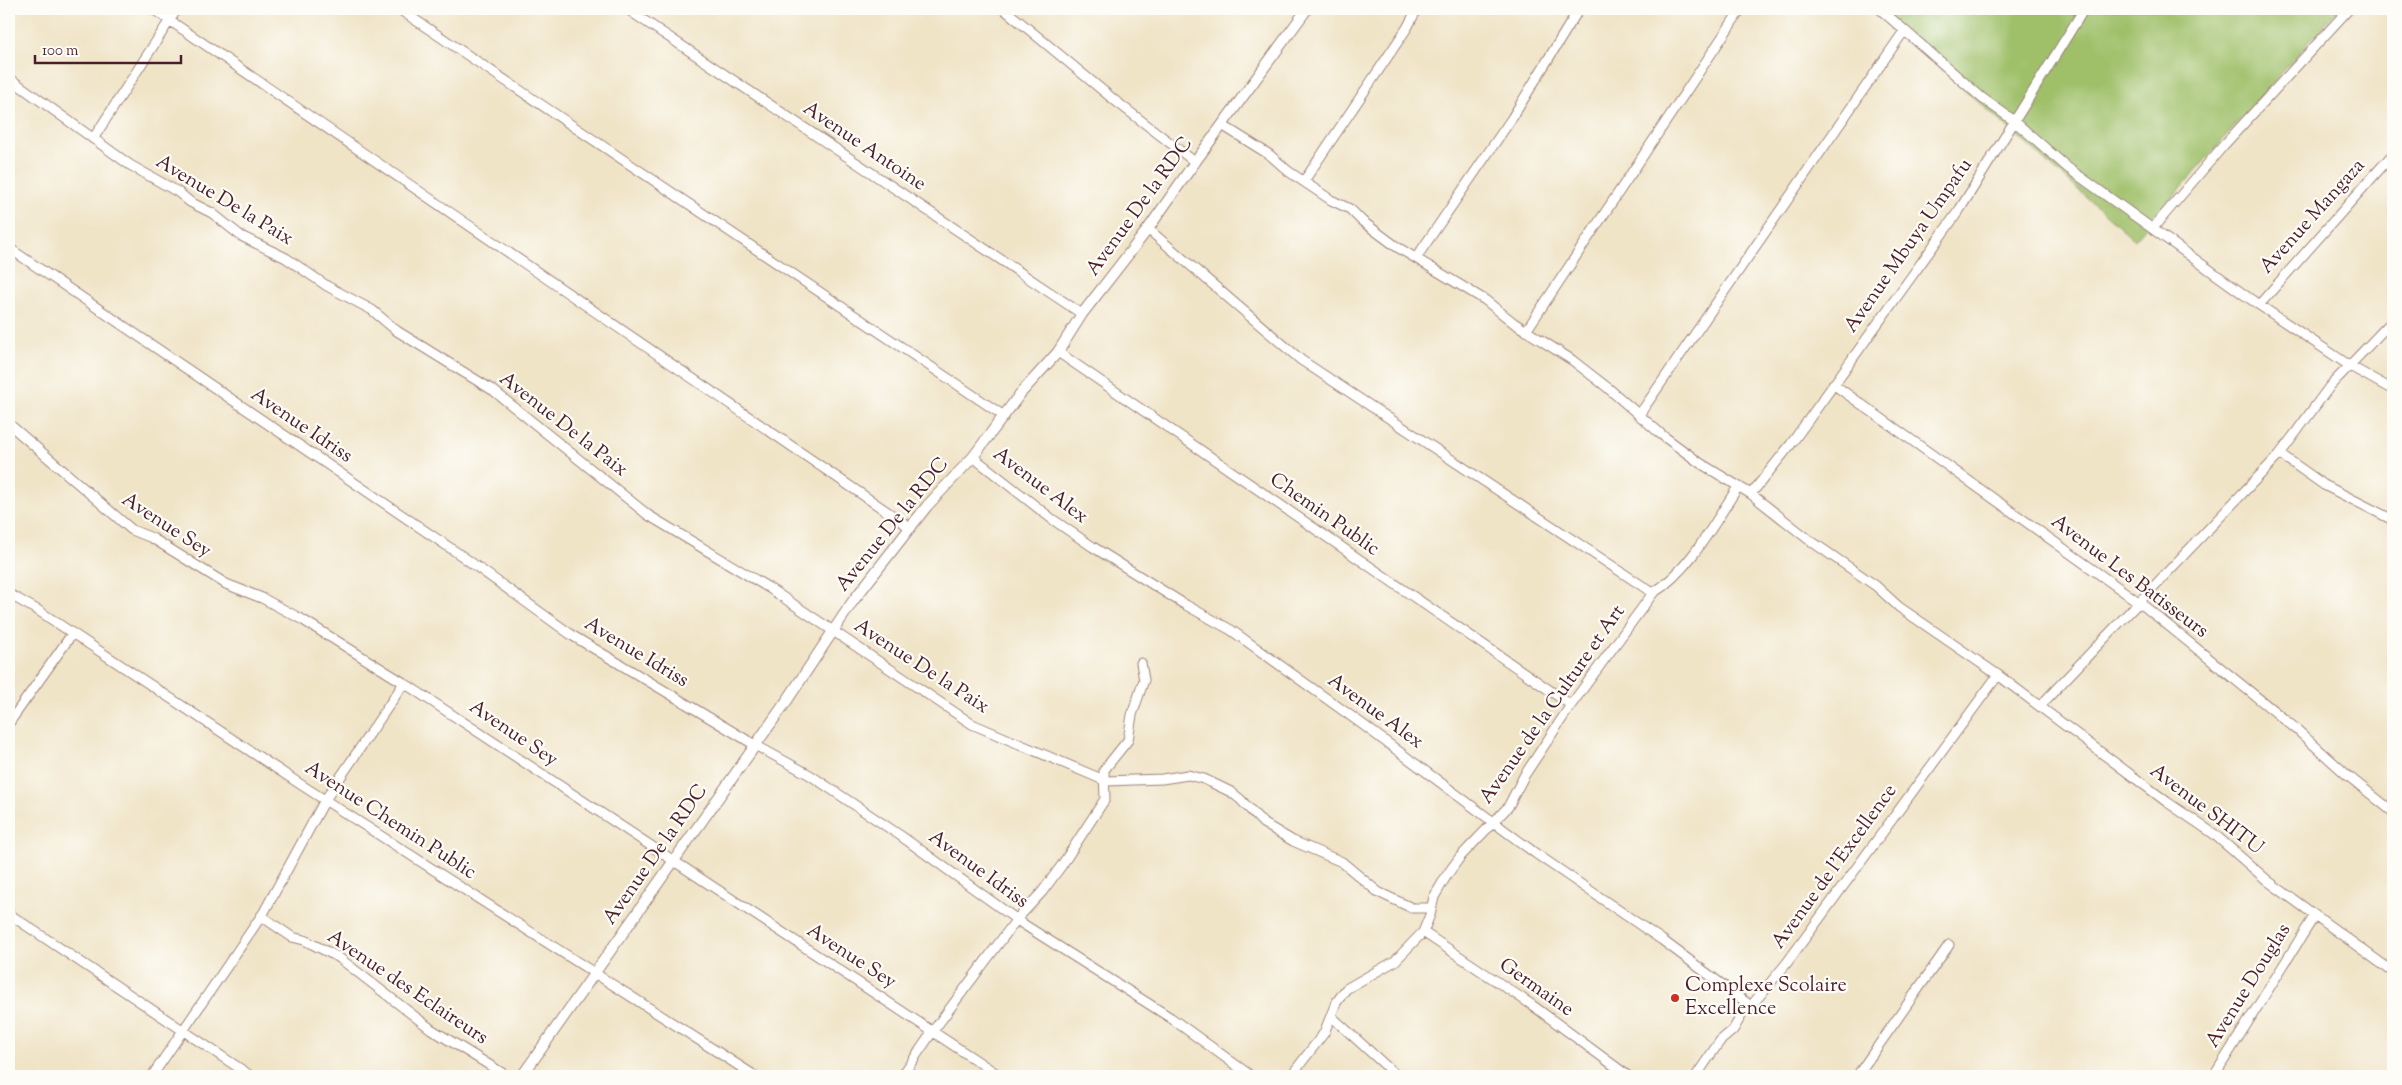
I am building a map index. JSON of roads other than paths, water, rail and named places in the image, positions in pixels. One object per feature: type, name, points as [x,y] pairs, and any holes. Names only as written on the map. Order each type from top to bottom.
[{"type":"street","points":[[153,9],[911,528]]},
{"type":"street","points":[[93,139],[177,9]]},
{"type":"street","points":[[399,9],[1004,416]]},
{"type":"street","name":"Avenue Antoine","points":[[627,9],[1082,314]]},
{"type":"street","points":[[1004,9],[1113,99],[1194,162]]},
{"type":"street","points":[[1304,181],[1418,9]]},
{"type":"street","points":[[1416,258],[1512,118],[1580,9]]},
{"type":"street","points":[[1526,331],[1741,9]]},
{"type":"street","points":[[1880,9],[1982,98],[2013,120],[2068,168],[2259,304],[2350,366],[2393,390]]},
{"type":"street","name":"Avenue Mbuya Umpafu","points":[[1751,494],[1791,444],[1960,209],[2013,120],[2084,9]]},
{"type":"street","points":[[2153,228],[2204,168],[2348,9]]},
{"type":"street","name":"Avenue De la RDC","points":[[522,1076],[755,745],[853,601],[927,506],[973,457],[1020,394],[1058,352],[1082,314],[1148,230],[1194,162],[1303,10]]},
{"type":"street","points":[[1639,416],[1904,30]]},
{"type":"street","name":"Avenue De la Paix","points":[[9,78],[130,165],[178,192],[190,202],[212,213],[241,236],[286,258],[327,286],[372,310],[397,331],[494,391],[648,515],[768,588],[972,724],[1106,781]]},
{"type":"street","name":"Avenue SHITU","points":[[1222,124],[1270,155],[1288,171],[1350,209],[1378,234],[1485,300],[1526,331],[1572,360],[1662,435],[1751,494],[1808,539],[1876,586],[1899,607],[1998,675],[2167,802],[2214,834],[2268,881],[2393,972]]},
{"type":"street","name":"Avenue Mangaza","points":[[2259,304],[2393,154]]},
{"type":"street","points":[[1148,230],[1302,360],[1653,593]]},
{"type":"street","name":"Avenue Idriss","points":[[9,248],[462,556],[573,636],[755,745],[810,775],[901,836],[1017,919],[1139,997],[1251,1076]]},
{"type":"street","points":[[2040,706],[2280,454],[2330,386],[2393,320]]},
{"type":"street","name":"Chemin Public","points":[[1058,352],[1571,706]]},
{"type":"street","name":"Avenue Les Batisseurs","points":[[1833,384],[2140,603],[2295,728],[2347,775],[2393,812]]},
{"type":"street","name":"Avenue Sey","points":[[9,424],[132,530],[152,538],[226,584],[262,598],[303,620],[404,682],[672,861],[1000,1076]]},
{"type":"street","points":[[2280,454],[2324,485],[2393,520]]},
{"type":"street","name":"Avenue Alex","points":[[973,457],[1052,519],[1093,547],[1184,604],[1231,630],[1494,821],[1535,853],[1662,940],[1751,1006]]},
{"type":"street","name":"Avenue de la Culture et Art","points":[[1291,1076],[1316,1045],[1332,1018],[1336,1003],[1346,989],[1395,961],[1423,932],[1434,898],[1460,857],[1508,807],[1524,776],[1571,706],[1653,593],[1662,588],[1686,562],[1738,487]]},
{"type":"street","name":"Avenue Chemin Public","points":[[9,594],[754,1076]]},
{"type":"street","points":[[9,723],[72,634]]},
{"type":"street","points":[[902,1076],[933,1031],[1017,919],[1042,892],[1105,799],[1106,781],[1104,770],[1128,740],[1132,715],[1144,680],[1141,664]]},
{"type":"street","name":"Avenue de l'Excellence","points":[[1696,1076],[1720,1041],[1733,1030],[1744,1011],[1751,1006],[1786,964],[1998,675]]},
{"type":"street","points":[[152,1076],[261,916],[326,800],[404,682]]},
{"type":"street","points":[[1106,781],[1162,779],[1188,775],[1204,779],[1231,792],[1263,823],[1293,841],[1342,862],[1378,892],[1412,908],[1430,908]]},
{"type":"street","points":[[9,914],[251,1076]]},
{"type":"street","name":"Avenue Douglas","points":[[2214,1076],[2315,915]]},
{"type":"street","name":"Avenue des Eclaireurs","points":[[261,916],[292,937],[304,940],[338,957],[431,1029],[507,1076]]},
{"type":"street","name":"Germaine","points":[[1423,932],[1532,1005],[1628,1076]]},
{"type":"street","points":[[1857,1076],[1949,945]]},
{"type":"street","points":[[1332,1018],[1397,1076]]},
{"type":"place","name":"Complexe Scolaire Excellence","points":[[1675,998]]}]
